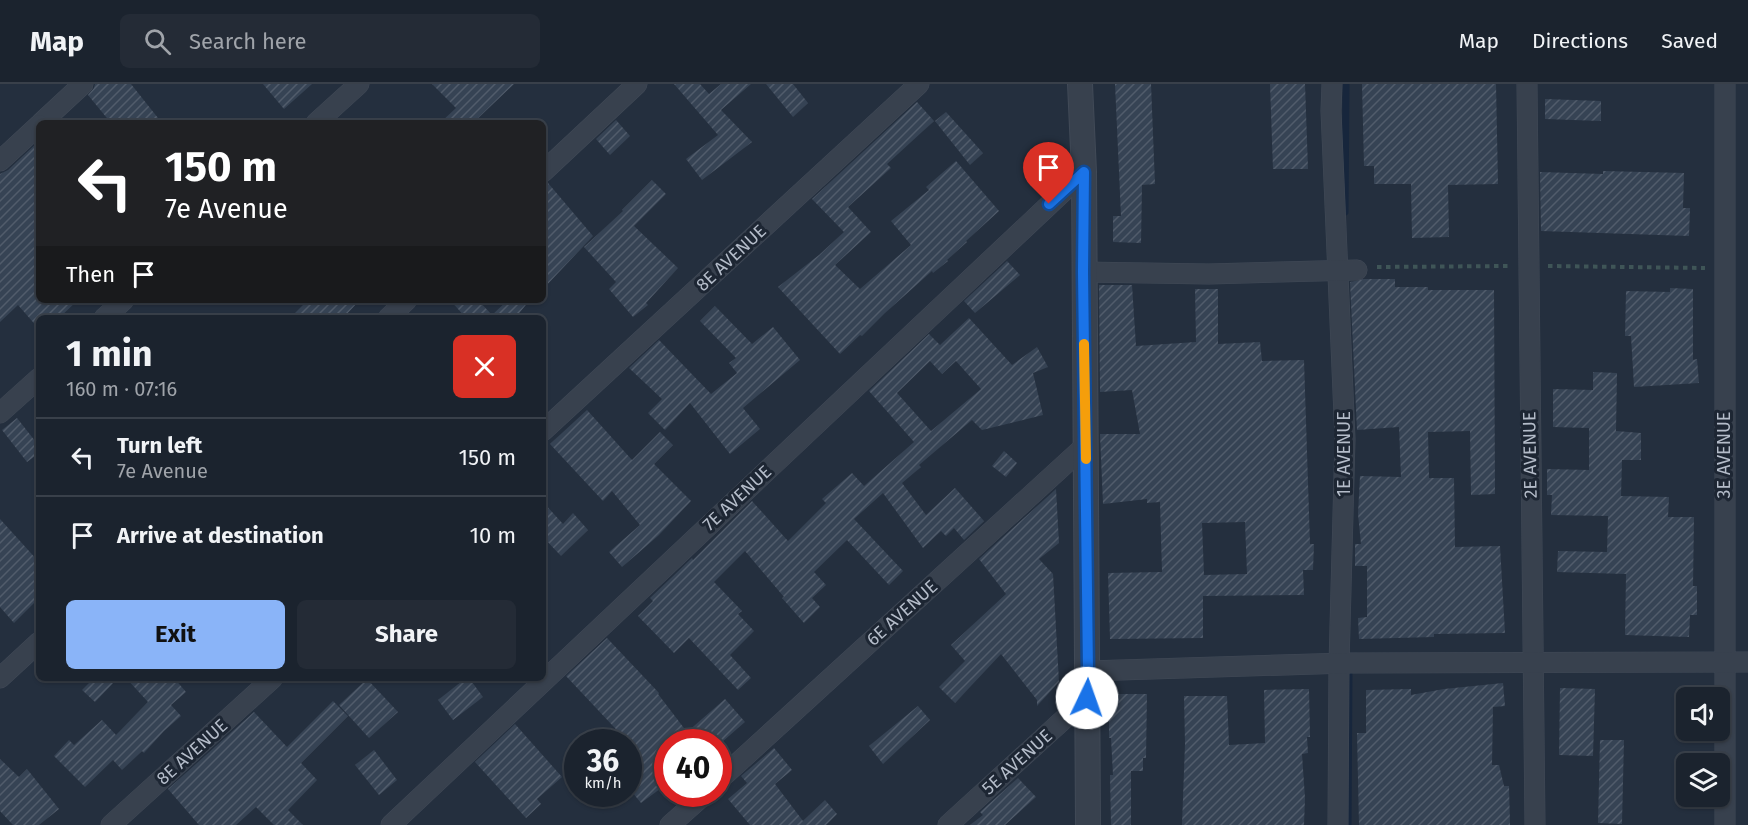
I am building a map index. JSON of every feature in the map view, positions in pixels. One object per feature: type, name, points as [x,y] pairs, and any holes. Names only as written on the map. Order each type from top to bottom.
[{"type":"street","points":[[44,120],[83,84]]},
{"type":"street","points":[[319,120],[359,84]]},
{"type":"street","points":[[546,169],[637,84]]},
{"type":"street","name":"8E AVENUE","points":[[546,428],[919,84]]},
{"type":"street","points":[[1080,84],[1084,172],[1088,825]]},
{"type":"street","name":"1E AVENUE","points":[[1332,84],[1331,111],[1348,271],[1338,825]]},
{"type":"street","name":"2E AVENUE","points":[[1527,84],[1535,825]]},
{"type":"street","name":"3E AVENUE","points":[[1725,84],[1725,825]]},
{"type":"street","points":[[0,161],[36,128]]},
{"type":"street","name":"7E AVENUE","points":[[546,679],[1084,172]]},
{"type":"street","points":[[1083,272],[1348,271]]},
{"type":"street","points":[[107,315],[120,303]]},
{"type":"street","points":[[391,315],[404,303]]},
{"type":"street","points":[[0,413],[36,381]]},
{"type":"street","name":"6E AVENUE","points":[[732,768],[1086,445]]},
{"type":"street","points":[[0,678],[36,645]]},
{"type":"street","points":[[1088,671],[1340,663],[1748,662]]},
{"type":"street","name":"8E AVENUE","points":[[111,825],[270,681]]},
{"type":"street","name":"7E AVENUE","points":[[391,825],[544,681]]},
{"type":"street","name":"5E AVENUE","points":[[948,825],[1087,698]]},
{"type":"street","points":[[670,825],[690,807]]},
{"type":"path","points":[[1377,267],[1528,266],[1724,269]]},
{"type":"building","points":[[95,84],[131,84],[160,120],[109,120],[88,95]]},
{"type":"building","points":[[263,84],[312,84],[284,109]]},
{"type":"building","points":[[432,84],[514,84],[476,120],[443,120],[456,108]]},
{"type":"building","points":[[674,84],[700,84],[709,94],[721,84],[751,84],[721,110],[752,142],[702,180],[686,159],[718,135]]},
{"type":"building","points":[[766,84],[793,84],[808,103],[793,117]]},
{"type":"building","points":[[1115,84],[1151,84],[1155,184],[1142,185],[1141,243],[1113,242],[1113,216],[1121,216]]},
{"type":"building","points":[[1270,84],[1305,84],[1308,169],[1273,169]]},
{"type":"building","points":[[1362,84],[1496,84],[1498,184],[1448,185],[1449,237],[1412,238],[1411,184],[1374,184],[1374,166],[1364,166]]},
{"type":"building","points":[[1545,99],[1601,101],[1601,121],[1545,119]]},
{"type":"building","points":[[917,102],[934,121],[887,164],[891,168],[848,207],[871,232],[835,265],[860,289],[911,245],[891,221],[929,190],[926,187],[956,161],[999,211],[948,261],[933,273],[932,271],[840,354],[778,287],[844,232],[812,199]]},
{"type":"building","points":[[946,112],[983,153],[970,165],[935,121]]},
{"type":"building","points":[[616,120],[630,136],[610,155],[596,139]]},
{"type":"building","points":[[36,144],[36,303],[75,303],[62,315],[36,315],[36,326],[18,305],[0,322],[0,174],[8,170]]},
{"type":"building","points":[[1603,171],[1684,173],[1683,208],[1690,208],[1689,236],[1541,231],[1540,172],[1603,174]]},
{"type":"building","points":[[652,180],[666,194],[634,226],[678,268],[646,303],[648,305],[633,317],[609,289],[616,282],[584,247]]},
{"type":"building","points":[[546,183],[593,236],[546,286]]},
{"type":"building","points":[[1007,261],[1020,275],[975,313],[964,301]]},
{"type":"building","points":[[1364,279],[1395,279],[1395,287],[1428,287],[1428,290],[1494,290],[1495,494],[1471,495],[1470,431],[1428,432],[1429,478],[1454,478],[1455,547],[1500,546],[1505,633],[1434,634],[1434,637],[1359,639],[1358,618],[1367,617],[1367,566],[1355,566],[1355,544],[1361,544],[1358,514],[1360,476],[1401,477],[1399,427],[1357,430],[1350,282]]},
{"type":"building","points":[[1099,285],[1132,285],[1136,346],[1196,342],[1195,289],[1218,289],[1218,344],[1260,342],[1262,361],[1304,360],[1310,544],[1314,544],[1313,570],[1303,570],[1304,595],[1203,596],[1203,638],[1110,639],[1108,573],[1162,572],[1160,502],[1147,503],[1147,499],[1103,504],[1100,434],[1140,434],[1132,390],[1100,392]],"holes":[[[1245,522],[1247,574],[1204,575],[1202,523]]]},
{"type":"building","points":[[1670,288],[1693,289],[1693,360],[1697,359],[1699,383],[1634,387],[1631,336],[1625,336],[1626,291],[1670,292]]},
{"type":"building","points":[[305,303],[357,303],[346,315],[293,315]]},
{"type":"building","points":[[453,303],[481,303],[492,315],[463,315]]},
{"type":"building","points":[[505,303],[528,303],[518,315],[492,315]]},
{"type":"building","points":[[715,306],[752,344],[773,327],[800,360],[743,408],[760,429],[730,454],[690,403],[665,430],[648,413],[662,399],[629,368],[659,340],[711,394],[737,373],[729,363],[736,358],[700,321]]},
{"type":"building","points":[[969,318],[1012,365],[1037,347],[1048,367],[1033,373],[1043,415],[982,430],[972,420],[919,465],[921,467],[902,483],[926,515],[955,488],[984,521],[964,540],[954,528],[946,536],[941,531],[923,548],[883,493],[854,519],[903,571],[889,585],[847,540],[814,572],[826,585],[812,598],[820,607],[804,623],[745,551],[714,582],[742,611],[738,614],[754,631],[730,655],[751,678],[738,690],[689,638],[674,653],[638,616],[653,601],[650,598],[692,558],[693,560],[752,501],[788,541],[826,503],[822,499],[852,473],[864,486],[914,442],[869,391],[929,334],[940,345]],"holes":[[[930,361],[942,374],[956,361],[981,389],[931,431],[897,393]]]},
{"type":"building","points":[[1593,372],[1617,373],[1616,431],[1641,433],[1641,460],[1622,460],[1621,496],[1669,497],[1668,517],[1694,517],[1693,586],[1697,586],[1697,615],[1690,615],[1689,637],[1625,635],[1626,574],[1557,572],[1558,551],[1607,552],[1608,516],[1551,515],[1552,495],[1547,495],[1547,469],[1589,470],[1589,428],[1553,427],[1553,389],[1593,390]]},
{"type":"building","points":[[587,410],[632,460],[660,432],[673,445],[654,464],[691,501],[659,535],[622,567],[609,552],[640,525],[612,491],[603,501],[550,444]]},
{"type":"building","points":[[17,418],[36,442],[36,455],[27,462],[2,430]]},
{"type":"building","points":[[1004,451],[1017,463],[1006,477],[992,466]]},
{"type":"building","points":[[1056,489],[1059,543],[1039,559],[1053,574],[1059,682],[1037,706],[1037,700],[1001,654],[955,703],[939,687],[965,661],[951,645],[1006,594],[979,559]]},
{"type":"building","points":[[546,505],[563,524],[573,513],[588,530],[561,556],[546,540]]},
{"type":"building","points":[[0,519],[36,559],[36,601],[14,623],[0,607]]},
{"type":"building","points":[[607,638],[659,693],[685,729],[654,729],[654,793],[642,802],[642,729],[616,729],[566,676]]},
{"type":"building","points":[[91,681],[115,681],[95,702],[82,690]]},
{"type":"building","points":[[129,681],[177,681],[186,692],[171,705],[181,716],[144,753],[142,751],[122,770],[113,760],[85,787],[54,756],[69,740],[74,745],[102,720],[116,735],[148,702]]},
{"type":"building","points":[[365,681],[369,681],[398,712],[369,738],[339,705]]},
{"type":"building","points":[[462,681],[471,681],[483,697],[453,720],[438,700]]},
{"type":"building","points":[[1503,683],[1505,706],[1493,707],[1492,765],[1499,765],[1504,786],[1509,786],[1510,825],[1359,825],[1357,733],[1366,733],[1366,690],[1411,689],[1411,695]]},
{"type":"building","points":[[1560,688],[1595,689],[1593,756],[1559,755]]},
{"type":"building","points":[[1309,689],[1310,737],[1307,737],[1308,753],[1302,754],[1304,825],[1182,825],[1184,696],[1227,696],[1229,745],[1265,743],[1264,690]]},
{"type":"building","points":[[1109,694],[1147,694],[1146,758],[1143,758],[1143,771],[1131,771],[1131,825],[1111,825],[1110,775],[1113,775],[1111,738],[1109,738]]},
{"type":"building","points":[[725,699],[745,722],[732,733],[732,729],[690,729]]},
{"type":"building","points":[[333,701],[348,716],[301,763],[317,780],[288,810],[303,825],[274,825],[256,807],[236,825],[199,825],[168,789],[254,712],[287,747]]},
{"type":"building","points":[[918,706],[930,720],[883,764],[869,746]]},
{"type":"building","points":[[515,724],[562,777],[537,799],[541,804],[526,818],[475,762]]},
{"type":"building","points":[[1600,740],[1624,740],[1622,824],[1598,823]]},
{"type":"building","points":[[774,748],[792,770],[775,784],[803,821],[825,800],[837,814],[826,825],[750,825],[732,804],[732,796],[747,783],[741,776]]},
{"type":"building","points":[[374,750],[397,780],[379,795],[355,765]]},
{"type":"building","points":[[0,759],[19,777],[27,769],[59,809],[39,825],[13,825],[0,811]]},
{"type":"building","points":[[1018,778],[1036,797],[1005,825],[970,825],[983,815],[980,812]]},
{"type":"waterway","points":[[1345,212],[1346,85]]},
{"type":"waterway","points":[[1348,825],[1349,666]]},
{"type":"slow traffic","points":[[1084,344],[1086,459]]},
{"type":"route","points":[[1049,204],[1084,172],[1087,698]]}]
